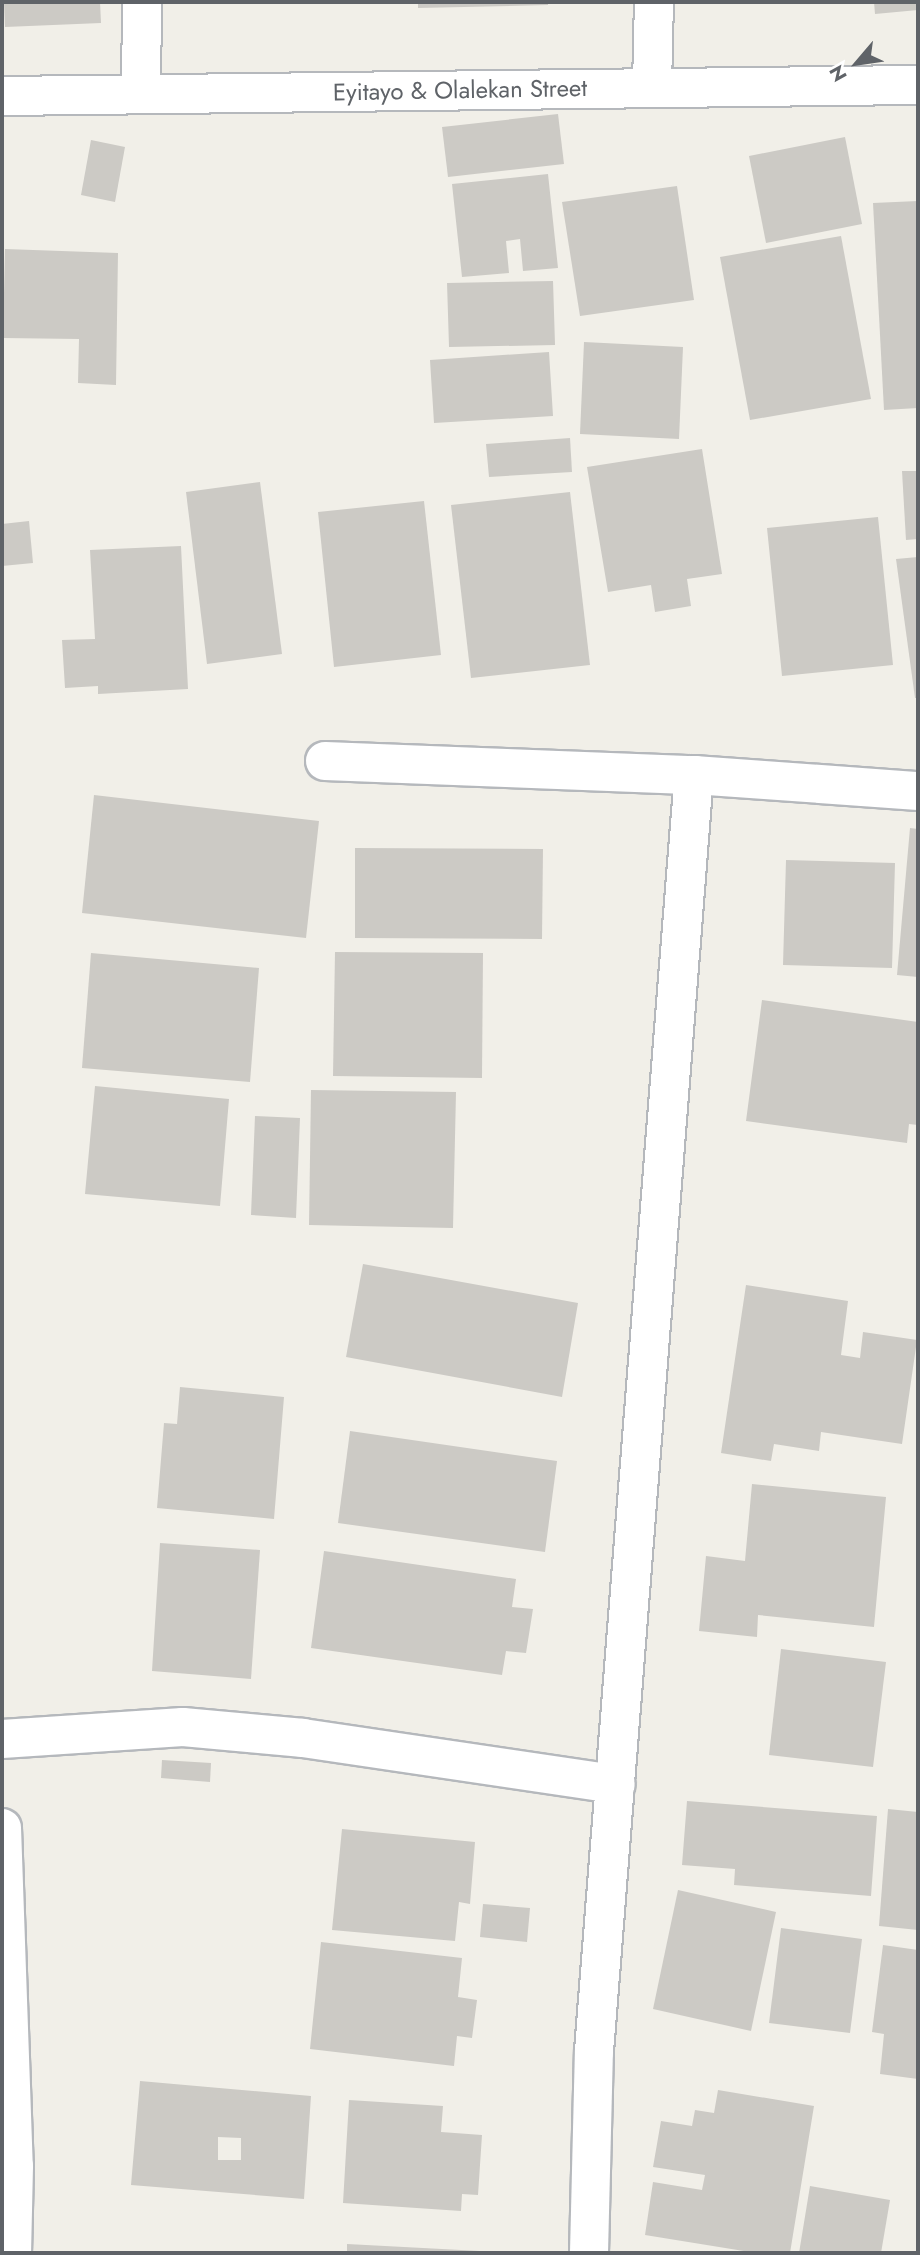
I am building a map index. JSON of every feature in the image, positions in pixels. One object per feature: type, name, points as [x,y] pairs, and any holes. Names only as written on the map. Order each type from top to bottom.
[{"type":"street","points":[[141,94],[142,2]]},
{"type":"street","points":[[652,87],[654,2]]},
{"type":"street","name":"Eyitayo & Olalekan Street","points":[[2,96],[652,87],[728,90],[918,85]]},
{"type":"street","points":[[325,761],[694,775],[918,791]]},
{"type":"street","points":[[589,2253],[594,2051],[694,775]]},
{"type":"street","points":[[2,1739],[183,1727],[303,1738],[616,1784]]},
{"type":"street","points":[[2,1828],[14,2166],[12,2253]]},
{"type":"building","points":[[4,2],[100,2],[101,23],[5,27]]},
{"type":"building","points":[[418,2],[548,2],[548,5],[418,8]]},
{"type":"building","points":[[874,2],[918,2],[918,10],[875,14]]},
{"type":"building","points":[[558,114],[564,164],[448,177],[442,127]]},
{"type":"building","points":[[845,137],[862,224],[766,243],[749,156]]},
{"type":"building","points":[[91,140],[125,147],[115,202],[81,195]]},
{"type":"building","points":[[548,174],[558,268],[523,271],[520,239],[506,241],[509,273],[462,277],[452,184]]},
{"type":"building","points":[[677,186],[694,300],[580,316],[562,202]]},
{"type":"building","points":[[918,201],[918,408],[884,410],[873,203]]},
{"type":"building","points":[[841,236],[871,399],[750,420],[720,257]]},
{"type":"building","points":[[5,249],[118,253],[116,385],[78,383],[79,339],[3,338]]},
{"type":"building","points":[[553,281],[555,345],[449,347],[447,283]]},
{"type":"building","points":[[584,342],[683,347],[679,439],[580,434]]},
{"type":"building","points":[[549,352],[553,416],[434,423],[430,360]]},
{"type":"building","points":[[570,438],[572,472],[489,477],[486,444]]},
{"type":"building","points":[[702,449],[722,574],[687,579],[691,606],[655,612],[651,585],[608,592],[587,467]]},
{"type":"building","points":[[902,471],[918,471],[918,539],[906,540]]},
{"type":"building","points":[[260,482],[282,654],[207,664],[186,492]]},
{"type":"building","points":[[570,492],[590,665],[471,678],[451,505]]},
{"type":"building","points":[[424,501],[441,655],[334,667],[318,512]]},
{"type":"building","points":[[878,517],[893,665],[782,676],[767,528]]},
{"type":"building","points":[[29,521],[33,563],[2,566],[2,524]]},
{"type":"building","points":[[181,546],[188,689],[98,694],[98,686],[65,688],[62,640],[95,639],[90,550]]},
{"type":"building","points":[[918,557],[918,698],[915,698],[896,559]]},
{"type":"building","points":[[94,795],[319,821],[306,938],[82,913]]},
{"type":"building","points":[[910,828],[918,829],[918,977],[897,975]]},
{"type":"building","points":[[355,848],[543,849],[542,939],[355,938]]},
{"type":"building","points":[[786,860],[895,863],[892,968],[783,965]]},
{"type":"building","points":[[335,952],[483,953],[482,1078],[333,1076]]},
{"type":"building","points":[[91,953],[259,968],[250,1082],[82,1068]]},
{"type":"building","points":[[762,1000],[918,1022],[918,1125],[909,1124],[907,1143],[746,1121]]},
{"type":"building","points":[[95,1086],[229,1099],[220,1206],[85,1194]]},
{"type":"building","points":[[311,1090],[456,1092],[453,1228],[309,1225]]},
{"type":"building","points":[[255,1116],[300,1118],[296,1218],[251,1215]]},
{"type":"building","points":[[363,1264],[578,1303],[562,1397],[346,1357]]},
{"type":"building","points":[[746,1285],[848,1301],[841,1355],[860,1358],[863,1332],[917,1340],[902,1444],[821,1432],[819,1451],[774,1444],[771,1461],[721,1453]]},
{"type":"building","points":[[180,1387],[284,1397],[274,1519],[157,1508],[164,1423],[177,1424]]},
{"type":"building","points":[[350,1431],[557,1461],[545,1552],[338,1523]]},
{"type":"building","points":[[752,1484],[886,1497],[874,1627],[758,1615],[757,1637],[699,1631],[706,1556],[745,1561]]},
{"type":"building","points":[[160,1543],[260,1550],[251,1679],[152,1671]]},
{"type":"building","points":[[324,1551],[516,1579],[512,1607],[533,1609],[526,1653],[506,1651],[502,1675],[311,1648]]},
{"type":"building","points":[[781,1649],[886,1662],[873,1767],[769,1755]]},
{"type":"building","points":[[162,1760],[211,1763],[210,1782],[161,1778]]},
{"type":"building","points":[[687,1801],[877,1816],[871,1896],[734,1885],[735,1869],[682,1865]]},
{"type":"building","points":[[888,1809],[918,1812],[918,1930],[879,1926]]},
{"type":"building","points":[[342,1829],[475,1842],[470,1904],[459,1902],[455,1941],[332,1930]]},
{"type":"building","points":[[678,1890],[776,1912],[751,2031],[653,2009]]},
{"type":"building","points":[[483,1904],[530,1908],[527,1942],[480,1937]]},
{"type":"building","points":[[781,1928],[862,1939],[850,2033],[769,2023]]},
{"type":"building","points":[[321,1942],[462,1958],[458,1997],[477,2000],[472,2038],[457,2036],[454,2066],[310,2049]]},
{"type":"building","points":[[883,1945],[918,1950],[918,2079],[880,2074],[884,2034],[872,2032]]},
{"type":"building","points":[[140,2081],[311,2096],[304,2199],[131,2185]],"holes":[[[218,2137],[241,2138],[241,2160],[218,2160]]]},
{"type":"building","points":[[718,2090],[814,2106],[790,2253],[756,2253],[645,2235],[653,2182],[702,2190],[705,2175],[653,2167],[661,2121],[692,2126],[695,2110],[714,2113]]},
{"type":"building","points":[[349,2100],[443,2106],[441,2132],[482,2135],[478,2195],[462,2194],[461,2211],[343,2203]]},
{"type":"building","points":[[810,2186],[890,2200],[881,2253],[799,2253]]},
{"type":"building","points":[[347,2244],[480,2251],[480,2253],[347,2253]]}]
